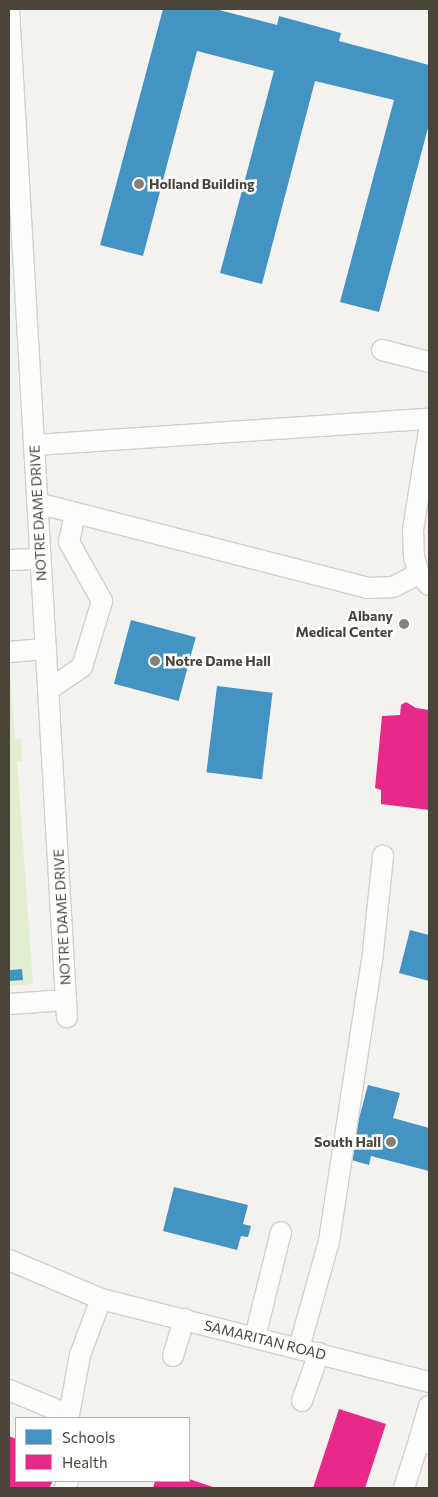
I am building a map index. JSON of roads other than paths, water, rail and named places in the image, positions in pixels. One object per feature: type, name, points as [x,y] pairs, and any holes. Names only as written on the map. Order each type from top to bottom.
[{"type":"street","name":"NOTRE DAME DRIVE","points":[[9,9],[16,265],[38,503],[67,1008],[10,1004]]},
{"type":"street","points":[[382,350],[429,362]]},
{"type":"street","points":[[34,445],[429,419]]},
{"type":"street","points":[[38,503],[368,588],[393,587],[424,579],[414,557],[413,530],[429,430]]},
{"type":"street","points":[[48,690],[82,667],[102,601],[69,542],[75,514]]},
{"type":"street","points":[[9,560],[40,559]]},
{"type":"street","points":[[9,652],[46,649]]},
{"type":"street","points":[[299,1348],[329,1241],[372,961],[383,856]]},
{"type":"street","points":[[255,1337],[281,1232]]},
{"type":"street","name":"SAMARITAN ROAD","points":[[9,1260],[101,1299],[429,1382]]},
{"type":"street","points":[[9,1390],[71,1417],[80,1355],[101,1299]]},
{"type":"street","points":[[174,1356],[184,1319]]},
{"type":"street","points":[[302,1401],[319,1353]]},
{"type":"street","points":[[404,1488],[424,1443],[429,1406]]},
{"type":"place","name":"Holland Building","points":[[139,184]]},
{"type":"place","name":"Albany Medical Center","points":[[404,624]]},
{"type":"place","name":"Notre Dame Hall","points":[[155,661]]},
{"type":"place","name":"South Hall","points":[[391,1142]]}]
